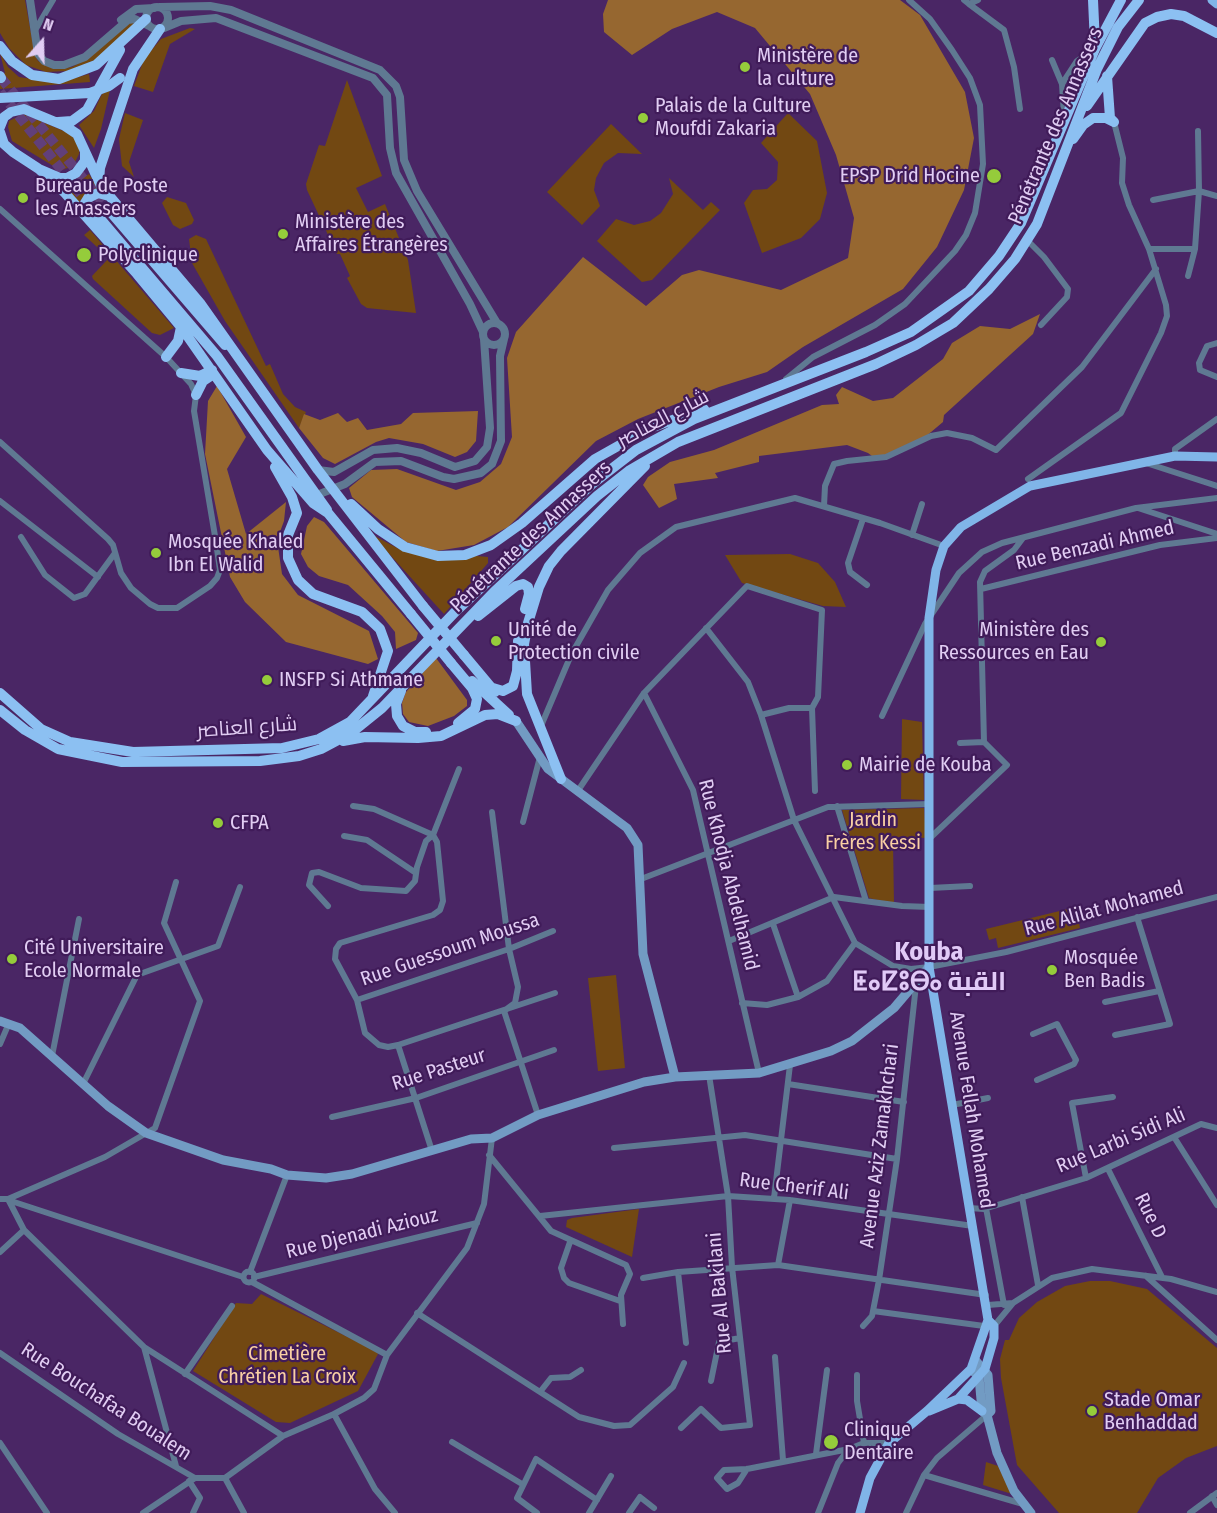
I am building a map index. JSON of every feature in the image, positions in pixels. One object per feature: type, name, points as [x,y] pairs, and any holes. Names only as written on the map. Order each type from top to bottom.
[{"type":"highway","points":[[1093,0],[1095,49]]},
{"type":"highway","name":"شارع العناصر","points":[[0,693],[14,709],[41,729],[70,742],[133,752],[282,748],[319,739],[350,722],[456,611],[592,484],[636,450],[694,419],[866,352],[911,332],[969,291],[999,256],[1021,223],[1064,118],[1095,49],[1121,0]]},
{"type":"highway","name":"Pénétrante des Annassers","points":[[0,710],[25,730],[58,749],[122,762],[260,760],[299,756],[351,733],[381,708],[597,496],[630,470],[659,452],[702,432],[876,364],[916,345],[952,322],[989,289],[1037,224],[1074,126],[1118,27],[1139,0]]},
{"type":"highway","points":[[1074,126],[1144,23],[1157,16],[1184,16],[1217,33]]},
{"type":"highway","points":[[0,46],[12,61],[32,75],[59,79],[96,66],[146,22]]},
{"type":"highway","points":[[0,98],[90,93],[109,86],[120,78],[133,56],[160,31]]},
{"type":"highway","points":[[99,182],[105,151],[133,69],[160,31]]},
{"type":"highway","points":[[56,122],[72,121],[87,110],[128,37]]},
{"type":"highway","points":[[1107,76],[1110,118],[1114,122]]},
{"type":"highway","points":[[0,127],[4,117],[11,112],[24,109],[56,122],[77,134],[85,149],[85,165],[200,303],[318,470],[423,606],[493,688],[516,722]]},
{"type":"highway","points":[[1068,146],[1083,125],[1094,118],[1106,118],[1114,122]]},
{"type":"highway","points":[[0,132],[4,144],[39,169],[92,216],[217,356],[328,513],[472,688],[477,699],[475,709],[463,721],[430,732],[415,732],[403,726],[397,716],[396,704],[406,681]]},
{"type":"highway","points":[[39,169],[68,178],[105,151]]},
{"type":"highway","points":[[109,195],[98,193],[88,198],[85,203],[92,216],[181,327],[267,450],[313,503],[328,513]]},
{"type":"highway","points":[[108,209],[202,322],[250,371]]},
{"type":"highway","points":[[166,357],[178,341],[181,327]]},
{"type":"highway","points":[[181,373],[200,376],[213,372]]},
{"type":"highway","points":[[196,395],[203,381],[213,372]]},
{"type":"highway","points":[[332,488],[378,529],[405,547],[438,556],[465,555],[491,545],[595,459],[619,445],[680,416],[735,402]]},
{"type":"highway","points":[[254,408],[267,450],[292,497],[297,513],[288,535],[288,558],[298,580],[313,594],[362,612],[380,629],[388,651],[372,701]]},
{"type":"highway","points":[[564,782],[539,730],[526,694],[524,644],[539,586],[561,551],[659,452]]},
{"type":"highway","points":[[456,632],[516,586],[523,584],[528,587],[529,594],[519,635],[515,679],[510,689],[503,691],[493,688]]},
{"type":"highway","points":[[452,663],[516,722]]},
{"type":"highway","points":[[328,745],[365,737],[418,738],[441,735],[485,715],[498,714],[516,722]]},
{"type":"main road","points":[[1212,0],[1217,4]]},
{"type":"main road","points":[[0,118],[11,112]]},
{"type":"main road","points":[[0,148],[13,152]]},
{"type":"main road","points":[[944,546],[961,527],[1030,486],[1174,456],[1217,457]]},
{"type":"main road","name":"Avenue Fellah Mohamed","points":[[944,546],[936,570],[929,618],[929,967],[969,1208],[987,1300],[989,1324]]},
{"type":"main road","points":[[516,722],[548,769],[627,828],[638,845],[643,954],[675,1077]]},
{"type":"main road","points":[[5,1022],[20,1028],[108,1106],[146,1133],[224,1160],[271,1169],[287,1175],[326,1178],[471,1139],[492,1138],[538,1114],[644,1082],[675,1077],[759,1073],[790,1065],[852,1041],[894,1008],[929,967]]},
{"type":"main road","points":[[860,1513],[870,1478],[889,1443],[927,1412],[973,1365],[989,1324]]},
{"type":"main road","points":[[927,1412],[958,1399],[982,1373],[993,1344],[989,1324]]},
{"type":"main road","points":[[973,1365],[982,1373],[985,1413],[997,1453],[1023,1504],[1031,1513]]},
{"type":"main road","points":[[958,1399],[967,1400],[985,1413]]},
{"type":"street","points":[[30,0],[38,54],[44,61],[59,66],[88,56],[126,21],[133,19],[146,22],[160,31]]},
{"type":"street","points":[[34,32],[52,0]]},
{"type":"street","points":[[781,384],[813,357],[875,326],[905,304],[955,251],[966,235],[975,213],[983,164],[980,105],[970,78],[952,50],[930,19],[909,0]]},
{"type":"street","points":[[966,2],[978,0]]},
{"type":"street","points":[[966,2],[1004,30],[1014,68],[1020,109]]},
{"type":"street","points":[[72,62],[132,10],[210,6],[231,10],[380,70],[396,86],[400,97],[404,160],[417,191],[497,323],[504,329],[500,363],[501,441],[492,464],[481,472],[454,478],[443,477],[401,461],[375,462],[345,484],[317,495]]},
{"type":"street","points":[[146,22],[148,12],[157,8]]},
{"type":"street","points":[[157,8],[168,14],[168,22],[160,31]]},
{"type":"street","points":[[160,31],[198,18],[226,20],[362,72],[382,86],[389,103],[390,148],[396,173],[473,310],[483,336],[490,428],[487,447],[475,461],[455,467],[421,453],[396,448],[373,450],[330,473],[318,470]]},
{"type":"street","points":[[1062,84],[1077,61],[1095,49]]},
{"type":"street","points":[[1052,60],[1062,84],[1064,118]]},
{"type":"street","points":[[1028,479],[1121,412],[1161,333],[1167,316],[1156,269],[1122,183],[1123,158],[1114,122]]},
{"type":"street","points":[[1188,276],[1195,249],[1199,191],[1198,130]]},
{"type":"street","points":[[1153,200],[1199,191],[1217,196]]},
{"type":"street","points":[[0,209],[166,357],[181,373],[196,395],[194,411],[220,570],[217,578],[210,586],[177,608],[158,608],[131,588],[108,539],[0,442]]},
{"type":"street","points":[[1027,240],[1044,257],[1068,289],[1067,297],[1041,325]]},
{"type":"street","points":[[1149,249],[1195,249]]},
{"type":"street","points":[[824,506],[825,486],[834,464],[847,460],[886,457],[931,436],[947,433],[972,438],[996,450],[1082,368],[1156,269]]},
{"type":"street","points":[[483,336],[488,324],[497,323]]},
{"type":"street","points":[[483,336],[492,345],[499,344],[504,339]]},
{"type":"street","points":[[1217,343],[1207,346],[1199,363],[1200,370],[1217,377]]},
{"type":"street","points":[[1174,456],[1175,449],[1217,419]]},
{"type":"street","points":[[1142,462],[1217,486]]},
{"type":"street","points":[[539,730],[558,682],[608,590],[640,553],[676,527],[795,498],[944,546]]},
{"type":"street","points":[[882,716],[929,618],[959,573],[982,552],[1023,537],[1136,508],[1217,498]]},
{"type":"street","points":[[0,501],[98,577]]},
{"type":"street","points":[[912,535],[922,504]]},
{"type":"street","points":[[1136,508],[1217,536]]},
{"type":"street","points":[[863,519],[848,563],[850,572],[867,585]]},
{"type":"street","name":"Rue Benzadi Ahmed","points":[[981,589],[1160,544],[1217,536]]},
{"type":"street","points":[[21,537],[45,574],[69,597],[82,597],[115,553]]},
{"type":"street","points":[[930,838],[1007,765],[984,742],[980,582],[985,571],[1014,550],[1023,537]]},
{"type":"street","points":[[578,792],[644,693],[747,586],[822,610],[818,698],[812,708],[815,791]]},
{"type":"street","points":[[706,628],[748,682],[761,715],[794,820],[855,943],[826,981],[798,997],[767,1005],[742,1003]]},
{"type":"street","name":"Rue Khodja Abdelhamid","points":[[644,693],[687,774],[759,1073]]},
{"type":"street","points":[[761,715],[789,708],[812,708]]},
{"type":"street","points":[[960,742],[984,742]]},
{"type":"street","points":[[524,822],[540,757]]},
{"type":"street","points":[[328,906],[309,885],[312,873],[320,872],[361,888],[393,892],[412,887],[422,849],[432,835],[459,769]]},
{"type":"street","points":[[641,879],[794,820],[837,806],[930,804]]},
{"type":"street","points":[[353,806],[374,809],[432,835],[437,842],[443,901],[440,910],[433,915],[340,944],[336,950],[335,959],[357,1000],[365,1033],[379,1045],[388,1047],[398,1045],[555,993]]},
{"type":"street","points":[[837,806],[866,901]]},
{"type":"street","points":[[492,813],[509,949],[518,987],[515,1003],[504,1011]]},
{"type":"street","points":[[344,836],[367,840],[416,873]]},
{"type":"street","points":[[8,1199],[105,1157],[155,1128],[200,1001],[164,923],[176,882]]},
{"type":"street","points":[[930,888],[970,886]]},
{"type":"street","points":[[83,1084],[137,975],[218,946],[240,887]]},
{"type":"street","points":[[729,941],[834,897],[930,907]]},
{"type":"street","name":"Rue Alilat Mohamed","points":[[855,943],[893,966],[911,969],[929,967],[1006,952],[1217,897]]},
{"type":"street","points":[[1115,1035],[1170,1024],[1137,917]]},
{"type":"street","points":[[52,1056],[79,919]]},
{"type":"street","points":[[773,924],[798,997]]},
{"type":"street","name":"Rue Guessoum Moussa","points":[[357,1000],[509,949],[553,931]]},
{"type":"street","name":"Avenue Aziz Zamakhchari","points":[[873,1311],[897,1159],[916,985]]},
{"type":"street","points":[[1105,1002],[1159,990]]},
{"type":"street","points":[[504,1011],[538,1114]]},
{"type":"street","points":[[0,1044],[5,1022]]},
{"type":"street","points":[[1033,1034],[1057,1024],[1076,1060],[1074,1064],[1037,1080]]},
{"type":"street","points":[[398,1045],[432,1151]]},
{"type":"street","name":"Rue Pasteur","points":[[332,1117],[416,1098],[554,1050]]},
{"type":"street","points":[[774,1198],[790,1065]]},
{"type":"street","name":"Rue Al Bakilani","points":[[681,1428],[701,1409],[721,1428],[750,1425],[732,1267],[728,1196],[709,1075]]},
{"type":"street","points":[[788,1084],[904,1101]]},
{"type":"street","points":[[1086,1178],[1072,1103],[1113,1097]]},
{"type":"street","points":[[952,1105],[988,1098]]},
{"type":"street","name":"Rue Larbi Sidi Ali","points":[[969,1208],[986,1208],[1086,1178],[1201,1124],[1217,1128]]},
{"type":"street","points":[[614,1148],[746,1135],[897,1159]]},
{"type":"street","points":[[1174,1137],[1217,1205]]},
{"type":"street","points":[[143,1513],[192,1480],[225,1478],[283,1436],[334,1414],[364,1398],[374,1389],[387,1355],[417,1313],[461,1259],[483,1204],[492,1138]]},
{"type":"street","points":[[489,1155],[552,1231],[570,1242],[626,1265],[630,1274],[620,1301],[623,1324]]},
{"type":"street","name":"Rue D","points":[[1108,1169],[1162,1277]]},
{"type":"street","points":[[243,1277],[245,1282],[252,1277],[287,1175]]},
{"type":"street","name":"Rue Cherif Ali","points":[[540,1216],[728,1196],[774,1198],[889,1216],[973,1226]]},
{"type":"street","points":[[1022,1197],[1038,1285]]},
{"type":"street","points":[[0,1199],[8,1199],[243,1277],[252,1277],[387,1355]]},
{"type":"street","points":[[8,1199],[24,1230],[144,1347],[283,1436]]},
{"type":"street","points":[[778,1265],[790,1200]]},
{"type":"street","points":[[986,1208],[1004,1305]]},
{"type":"street","name":"Rue Djenadi Aziouz","points":[[252,1277],[477,1223]]},
{"type":"street","points":[[0,1252],[24,1230]]},
{"type":"street","points":[[570,1242],[561,1268],[564,1278],[569,1282],[620,1301]]},
{"type":"street","points":[[643,1278],[678,1272],[778,1265],[879,1280],[1004,1305],[1013,1303]]},
{"type":"street","points":[[863,1326],[869,1321],[873,1311],[989,1324],[1038,1285],[1052,1278],[1080,1270],[1109,1270],[1162,1277],[1217,1292]]},
{"type":"street","points":[[678,1272],[686,1343]]},
{"type":"street","points":[[1146,1275],[1217,1340]]},
{"type":"street","points":[[185,1374],[232,1306]]},
{"type":"street","points":[[417,1313],[579,1417],[615,1426],[630,1425],[673,1387],[684,1363]]},
{"type":"street","points":[[711,1381],[719,1342],[740,1338]]},
{"type":"street","points":[[144,1347],[176,1466]]},
{"type":"street","name":"Rue Bouchafaa Boualem","points":[[0,1353],[118,1434],[176,1466],[192,1480]]},
{"type":"street","points":[[775,1357],[783,1460]]},
{"type":"street","points":[[540,1392],[551,1378],[570,1377],[581,1370]]},
{"type":"street","points":[[816,1454],[828,1370]]},
{"type":"street","points":[[857,1376],[857,1401],[864,1443]]},
{"type":"street","points":[[906,1513],[924,1475],[937,1458],[985,1413]]},
{"type":"street","points":[[334,1414],[375,1489],[395,1513]]},
{"type":"street","points":[[452,1442],[522,1484]]},
{"type":"street","points":[[0,1443],[47,1513]]},
{"type":"street","points":[[747,1469],[738,1483],[727,1488],[717,1478],[724,1470],[747,1469],[783,1460],[849,1449],[864,1443],[889,1443]]},
{"type":"street","points":[[818,1513],[838,1463],[849,1449]]},
{"type":"street","points":[[537,1513],[517,1498],[536,1459],[597,1500]]},
{"type":"street","points":[[924,1475],[1023,1504]]},
{"type":"street","points":[[588,1513],[611,1476]]},
{"type":"street","points":[[225,1478],[244,1513]]},
{"type":"street","points":[[192,1480],[200,1498],[193,1513]]},
{"type":"street","points":[[1190,1513],[1215,1495],[1217,1505]]},
{"type":"street","points":[[629,1513],[640,1497],[654,1508]]},
{"type":"green space","points":[[0,0],[25,0],[35,55],[38,61],[54,69],[72,67],[86,59],[132,21],[134,24],[98,59],[67,71],[46,72],[26,65],[9,48],[0,33]]},
{"type":"green space","points":[[190,28],[195,29],[170,44],[153,92],[134,86],[144,59],[161,39]]},
{"type":"green space","points":[[0,53],[8,67],[19,77],[58,83],[89,74],[90,82],[0,89],[0,76],[5,73]]},
{"type":"green space","points":[[347,80],[382,176],[356,188],[368,212],[385,204],[408,260],[416,313],[367,308],[361,304],[347,278],[350,276],[340,254],[337,254],[307,190],[306,184],[319,145],[325,146]]},
{"type":"green space","points":[[110,90],[94,148],[79,125],[94,111],[102,94]]},
{"type":"green space","points":[[125,113],[143,120],[129,162],[134,177],[122,166],[119,139]]},
{"type":"green space","points":[[788,113],[817,141],[827,193],[820,219],[801,238],[762,253],[744,203],[753,190],[767,189],[777,180],[778,162],[761,143]]},
{"type":"green space","points":[[23,114],[71,134],[80,146],[73,166],[62,170],[12,141],[8,127],[9,121]]},
{"type":"green space","points":[[611,124],[642,154],[618,153],[604,163],[596,178],[594,190],[600,206],[582,225],[547,192]]},
{"type":"green space","points":[[89,174],[99,190],[82,206],[65,188]]},
{"type":"green space","points":[[669,178],[703,210],[711,202],[720,210],[652,280],[642,282],[597,241],[616,219],[634,225],[650,221],[661,213],[673,194]]},
{"type":"green space","points":[[167,197],[186,203],[194,220],[192,224],[180,229],[173,225],[162,203]]},
{"type":"green space","points":[[90,230],[174,328],[160,335],[152,333],[93,279],[92,276],[109,258],[84,235]]},
{"type":"green space","points":[[196,235],[206,239],[266,366],[270,364],[283,394],[295,407],[306,412],[299,428],[225,321],[192,263],[189,239]]},
{"type":"green space","points":[[371,534],[399,549],[488,557],[488,563],[444,614]]},
{"type":"green space","points":[[790,554],[818,563],[835,582],[846,607],[823,606],[742,583],[725,555]]},
{"type":"green space","points":[[902,719],[922,722],[924,800],[901,799]]},
{"type":"green space","name":"Jardin Frères Kessi","points":[[924,808],[926,838],[895,837],[893,842],[894,904],[869,898],[842,810]]},
{"type":"green space","points":[[1076,907],[1080,928],[998,948],[996,938],[989,940],[986,929]]},
{"type":"green space","points":[[616,975],[625,1068],[598,1071],[588,978]]},
{"type":"green space","points":[[639,1209],[632,1257],[566,1227],[567,1220],[572,1218]]},
{"type":"green space","name":"Stade Omar Benhaddad","points":[[1090,1281],[1110,1281],[1147,1289],[1217,1348],[1217,1446],[1186,1458],[1158,1478],[1137,1513],[1059,1513],[1017,1465],[1001,1378],[1000,1359],[1005,1340],[1009,1340],[1019,1318],[1037,1302],[1065,1286]]},
{"type":"green space","name":"Cimetière Chrétien La Croix","points":[[261,1294],[376,1351],[378,1354],[358,1391],[290,1423],[276,1422],[193,1371],[236,1303],[252,1304]]},
{"type":"green space","points":[[986,1462],[998,1466],[1012,1494],[983,1485]]},
{"type":"shaded area","points":[[608,0],[900,0],[920,15],[965,92],[974,138],[964,190],[937,247],[903,289],[803,347],[767,372],[719,387],[638,419],[596,441],[508,527],[474,545],[437,551],[406,542],[352,497],[349,488],[371,470],[397,469],[456,490],[480,482],[501,464],[512,437],[507,358],[516,332],[583,257],[646,306],[682,275],[699,270],[781,290],[848,258],[854,218],[836,155],[810,94],[755,28],[717,12],[672,29],[632,55],[604,32],[603,14]]},
{"type":"shaded area","points":[[1040,314],[1033,334],[944,415],[943,422],[918,443],[876,459],[868,453],[847,445],[759,456],[759,462],[715,473],[718,478],[674,484],[677,499],[659,508],[643,485],[648,477],[670,462],[714,450],[822,405],[839,404],[836,395],[842,387],[873,401],[893,398],[943,359],[952,343],[980,326],[1010,329]]},
{"type":"shaded area","points":[[217,386],[246,437],[227,469],[246,534],[286,502],[284,521],[277,540],[282,574],[298,595],[369,631],[378,659],[368,664],[286,642],[245,602],[230,577],[205,454],[208,401]]},
{"type":"shaded area","points":[[478,411],[476,441],[467,452],[455,457],[423,444],[389,438],[376,442],[335,464],[323,458],[299,428],[304,414],[320,420],[338,413],[347,422],[358,418],[367,430],[401,424],[413,413]]},
{"type":"shaded area","points":[[314,517],[324,522],[418,633],[416,640],[396,649],[395,632],[382,616],[348,585],[319,576],[308,567],[301,554],[307,526]]},
{"type":"shaded area","points":[[436,658],[467,700],[467,706],[454,716],[428,726],[409,722],[403,714],[402,703],[406,692]]},
{"type":"tunnel","points":[[1,78],[108,209]]},
{"type":"tunnel","points":[[0,92],[97,215]]},
{"type":"place","name":"Ministère de la culture","points":[[745,67]]},
{"type":"place","name":"Palais de la Culture Moufdi Zakaria","points":[[643,118]]},
{"type":"place","name":"EPSP Drid Hocine","points":[[994,176]]},
{"type":"place","name":"Bureau de Poste les Anassers","points":[[23,198]]},
{"type":"place","name":"Ministère des Affaires Étrangères","points":[[283,234]]},
{"type":"place","name":"Polyclinique","points":[[84,255]]},
{"type":"place","name":"Mosquée Khaled Ibn El Walid","points":[[156,553]]},
{"type":"place","name":"Unité de Protection civile","points":[[496,641]]},
{"type":"place","name":"Ministère des Ressources en Eau","points":[[1101,642]]},
{"type":"place","name":"INSFP Si Athmane","points":[[267,680]]},
{"type":"place","name":"Mairie de Kouba","points":[[847,765]]},
{"type":"place","name":"CFPA","points":[[218,823]]},
{"type":"place","name":"Cité Universitaire Ecole Normale","points":[[12,959]]},
{"type":"place","name":"Mosquée Ben Badis","points":[[1052,970]]},
{"type":"place","name":"Stade Omar Benhaddad","points":[[1092,1411]]},
{"type":"place","name":"Clinique Dentaire","points":[[831,1442]]},
{"type":"district","name":"Kouba ⵟⴰⵇⵓⴱⴰ القبة","points":[[929,968]]}]
